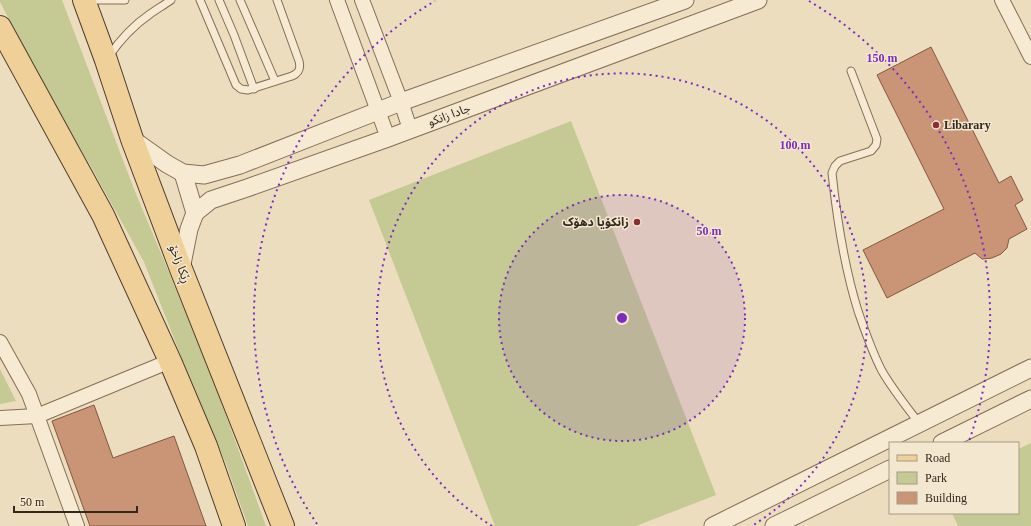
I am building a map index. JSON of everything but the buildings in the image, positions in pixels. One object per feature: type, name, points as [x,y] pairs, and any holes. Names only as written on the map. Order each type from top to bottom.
[{"type":"main road","name":"ڕێکا زاخۆ","points":[[84,0],[132,138],[181,268],[283,526]]},
{"type":"main road","points":[[1,29],[103,215],[170,361],[206,446],[234,526]]},
{"type":"street","points":[[337,0],[388,138]]},
{"type":"street","points":[[362,0],[402,102],[410,129]]},
{"type":"street","points":[[132,138],[167,164],[183,173],[204,175],[240,165],[402,102],[685,0]]},
{"type":"street","name":"جادا زانکو","points":[[181,268],[189,229],[196,213],[211,200],[388,138],[758,0]]},
{"type":"street","points":[[1002,0],[1031,57]]},
{"type":"street","points":[[183,173],[196,213]]},
{"type":"street","points":[[0,342],[29,394],[77,526]]},
{"type":"street","points":[[0,418],[37,416],[170,361]]},
{"type":"street","points":[[718,525],[1031,368]]},
{"type":"street","points":[[944,442],[1031,398]]},
{"type":"street","points":[[774,526],[889,469]]},
{"type":"lane","points":[[96,0],[125,0]]},
{"type":"lane","points":[[106,60],[120,42],[139,22],[171,0]]},
{"type":"lane","points":[[200,0],[236,85],[241,89],[248,90],[296,74],[299,70],[300,66],[277,0]]},
{"type":"lane","points":[[219,0],[254,89]]},
{"type":"lane","points":[[240,0],[275,81]]},
{"type":"lane","points":[[851,71],[877,138],[876,145],[871,151],[840,161],[835,166],[832,173],[846,265],[863,327],[872,348],[893,388],[920,423]]},
{"type":"green space","points":[[0,0],[62,0],[134,189],[207,363],[266,526],[248,526],[226,464],[144,262],[38,76]]},
{"type":"green space","points":[[571,121],[716,495],[636,526],[495,526],[369,200]]},
{"type":"green space","points":[[0,369],[16,401],[0,404]]},
{"type":"green space","points":[[1031,443],[1031,526],[958,526],[952,514],[1019,514],[1019,449]]},
{"type":"place","name":"Libarary","points":[[936,125]]},
{"type":"place","name":"زانکۆیا دهۆک","points":[[637,222]]}]
